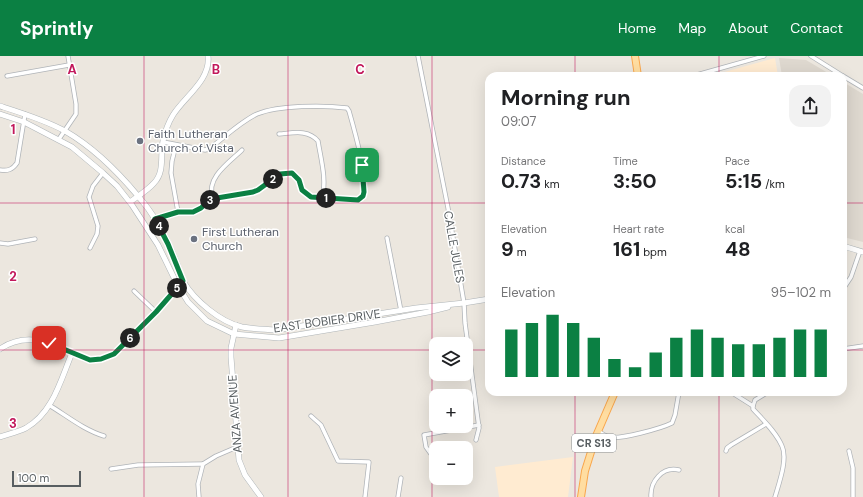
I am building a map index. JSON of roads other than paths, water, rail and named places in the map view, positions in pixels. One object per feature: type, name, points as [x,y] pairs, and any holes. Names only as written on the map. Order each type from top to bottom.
[{"type":"main road","points":[[130,202],[154,184],[158,178],[161,168],[162,142],[168,124],[173,115],[198,85],[205,74],[208,56]]},
{"type":"main road","points":[[635,56],[637,72]]},
{"type":"main road","name":"EAST BOBIER DRIVE","points":[[0,106],[25,114],[65,131],[80,141],[109,165],[138,196],[155,219],[171,250],[183,281],[199,302],[236,325],[276,330],[485,300]]},
{"type":"main road","name":"EAST BOBIER DRIVE","points":[[0,114],[24,122],[72,147],[103,173],[130,202],[158,245],[178,286],[188,302],[207,321],[234,334],[279,338],[428,312],[464,303]]},
{"type":"main road","points":[[847,247],[861,251]]},
{"type":"main road","points":[[0,349],[15,341],[28,339],[48,343],[90,360],[101,359],[114,354],[156,312],[183,281]]},
{"type":"main road","name":"ANZA AVENUE","points":[[236,325],[231,357],[237,447],[239,460],[245,476],[261,497]]},
{"type":"main road","points":[[0,437],[28,427],[39,418],[49,405],[72,353]]},
{"type":"main road","name":"CR S13","points":[[581,497],[585,471],[598,431],[614,396]]},
{"type":"street","points":[[58,139],[76,114],[76,104],[68,56]]},
{"type":"street","name":"CALLE JULES","points":[[418,56],[448,208],[464,303],[465,323],[479,425],[476,440]]},
{"type":"street","points":[[707,72],[764,56]]},
{"type":"street","points":[[811,56],[837,72]]},
{"type":"street","points":[[7,76],[69,65]]},
{"type":"street","points":[[847,78],[863,88]]},
{"type":"street","points":[[155,219],[178,212],[193,212],[201,208],[213,197],[217,198],[253,192],[280,174],[292,173],[299,180],[302,190],[311,197],[358,200],[363,196],[364,192],[362,165],[347,108],[326,105],[276,109],[259,114],[249,118],[210,149],[205,150],[162,142]]},
{"type":"street","points":[[0,170],[8,171],[13,169],[17,163],[25,114]]},
{"type":"street","points":[[280,134],[301,132],[309,134],[318,141],[324,180],[322,198]]},
{"type":"street","points":[[176,145],[171,173],[178,212]]},
{"type":"street","points":[[213,197],[211,190],[215,179],[242,150]]},
{"type":"street","points":[[90,248],[98,226],[89,197],[93,186],[103,173]]},
{"type":"street","points":[[387,238],[401,311]]},
{"type":"street","points":[[0,243],[8,244],[36,239]]},
{"type":"street","points":[[847,283],[851,277],[861,251]]},
{"type":"street","points":[[134,291],[156,312]]},
{"type":"street","points":[[847,348],[863,346]]},
{"type":"street","points":[[598,431],[609,437],[622,437],[663,427],[672,423],[678,396]]},
{"type":"street","points":[[737,396],[753,406],[753,409],[778,438],[783,447],[784,457],[775,497]]},
{"type":"street","points":[[753,406],[755,400],[762,396]]},
{"type":"street","points":[[49,405],[78,422],[87,430],[104,436]]},
{"type":"street","points":[[311,416],[321,425],[338,461],[369,462],[364,497]]},
{"type":"street","points":[[726,451],[731,445],[766,424]]},
{"type":"street","points":[[429,451],[426,447],[424,435],[479,425]]},
{"type":"street","points":[[111,469],[138,465],[203,464],[216,456],[237,447]]},
{"type":"street","points":[[849,451],[853,468],[853,497]]},
{"type":"street","points":[[199,497],[198,484],[203,464]]},
{"type":"street","points":[[651,497],[651,489],[658,478],[666,470],[671,468],[678,470]]},
{"type":"street","points":[[398,497],[401,478]]},
{"type":"place","name":"Faith Lutheran Church of Vista","points":[[140,141]]},
{"type":"place","name":"First Lutheran Church","points":[[194,239]]}]
